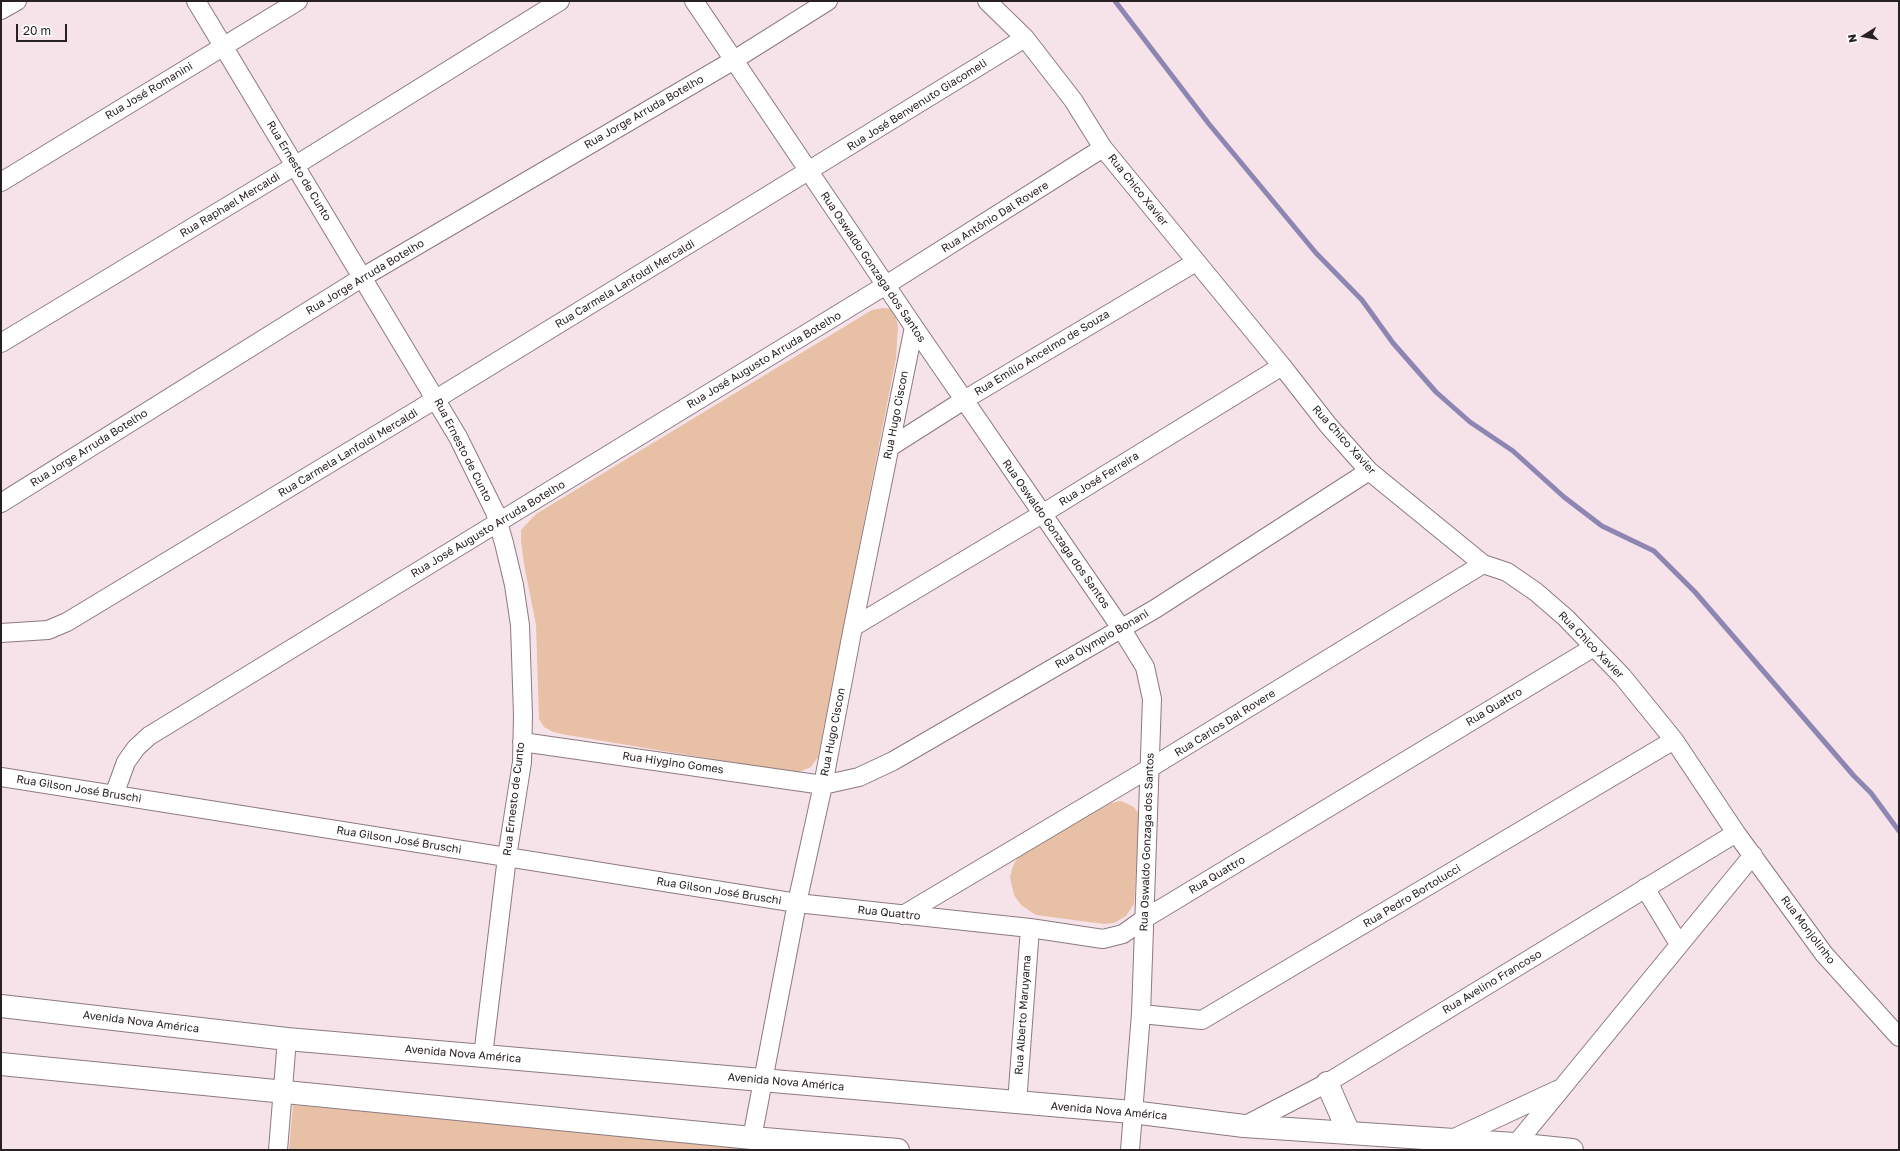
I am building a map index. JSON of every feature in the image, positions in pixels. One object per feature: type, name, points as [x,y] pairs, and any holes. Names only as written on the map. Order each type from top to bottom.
[{"type":"street","points":[[1,10],[17,1]]},
{"type":"street","name":"Rua Ernesto de Cunto","points":[[196,1],[436,399],[477,474],[498,522],[514,585],[520,625],[522,661],[522,762],[507,857],[483,1056]]},
{"type":"street","name":"Rua José Romanini","points":[[1,182],[298,1]]},
{"type":"street","name":"Rua Raphael Mercaldi","points":[[1,343],[296,165],[560,1]]},
{"type":"street","name":"Rua Oswaldo Gonzaga dos Santos","points":[[694,1],[914,327],[1121,628],[1145,667],[1152,700],[1150,768],[1141,1014],[1130,1150]]},
{"type":"street","name":"Rua Jorge Arruda Botelho","points":[[1,503],[363,277],[734,60],[828,1]]},
{"type":"street","name":"Rua Chico Xavier","points":[[988,1],[1026,38],[1073,100],[1103,148],[1282,366],[1328,425],[1369,471],[1483,564],[1507,572],[1536,592],[1566,618],[1622,676],[1674,740],[1736,833],[1753,855]]},
{"type":"street","name":"Rua José Benvenuto Giacomeli","points":[[809,172],[1026,38]]},
{"type":"street","name":"Rua Antônio Dal Rovere","points":[[886,285],[1103,148]]},
{"type":"street","name":"Rua Carmela Lanfoldi Mercaldi","points":[[1,633],[48,630],[67,622],[809,172]]},
{"type":"street","name":"Rua Emílio Ancelmo de Souza","points":[[890,447],[964,400],[1196,262]]},
{"type":"street","name":"Rua José Augusto Arruda Botelho","points":[[114,795],[126,762],[136,748],[149,736],[886,285]]},
{"type":"street","name":"Rua Hugo Ciscon","points":[[752,1138],[797,903],[823,785],[853,627],[914,327]]},
{"type":"street","name":"Rua José Ferreira","points":[[853,627],[1042,514],[1282,366]]},
{"type":"street","name":"Rua Olympio Bonani","points":[[823,785],[859,777],[893,761],[1155,609],[1369,471]]},
{"type":"street","name":"Rua Carlos Dal Rovere","points":[[903,915],[1150,768],[1483,564]]},
{"type":"street","name":"Rua Quattro","points":[[797,903],[1030,928],[1104,939],[1123,934],[1144,919],[1594,647]]},
{"type":"street","name":"Rua Pedro Bortolucci","points":[[1141,1014],[1202,1020],[1674,740]]},
{"type":"street","name":"Rua Hiygino Gomes","points":[[522,742],[823,785]]},
{"type":"street","name":"Rua Gilson José Bruschi","points":[[1,777],[797,903]]},
{"type":"street","name":"Rua Avelino Francoso","points":[[1244,1126],[1327,1083],[1736,833]]},
{"type":"street","points":[[1513,1147],[1753,855]]},
{"type":"street","name":"Rua Monjolinho","points":[[1753,855],[1824,954],[1899,1037]]},
{"type":"street","points":[[1645,888],[1680,944]]},
{"type":"street","name":"Rua Alberto Maruyama","points":[[1017,1103],[1030,928]]},
{"type":"street","name":"Avenida Nova América","points":[[1,1006],[287,1039],[1132,1112],[1244,1126],[1349,1132],[1450,1140],[1513,1147],[1572,1150]]},
{"type":"street","points":[[278,1150],[287,1039]]},
{"type":"street","points":[[1,1064],[752,1138],[898,1150]]},
{"type":"street","points":[[1327,1083],[1349,1132]]},
{"type":"street","points":[[1450,1140],[1561,1088]]},
{"type":"shaded area","points":[[883,308],[891,309],[896,317],[898,327],[896,358],[818,757],[811,767],[796,773],[567,735],[553,732],[544,727],[539,719],[536,625],[524,564],[521,530],[536,514],[872,310]]},
{"type":"shaded area","points":[[1121,801],[1134,807],[1138,813],[1140,823],[1134,904],[1126,916],[1114,923],[1104,924],[1036,915],[1021,905],[1014,895],[1010,877],[1013,866],[1019,855],[1111,803]]},
{"type":"shaded area","points":[[293,1105],[695,1139],[796,1150],[289,1150]]},
{"type":"waterway","points":[[1115,1],[1209,124],[1316,253],[1362,300],[1393,343],[1436,392],[1470,422],[1513,451],[1564,497],[1602,526],[1654,551],[1695,592],[1854,776],[1871,793],[1899,831]]}]
